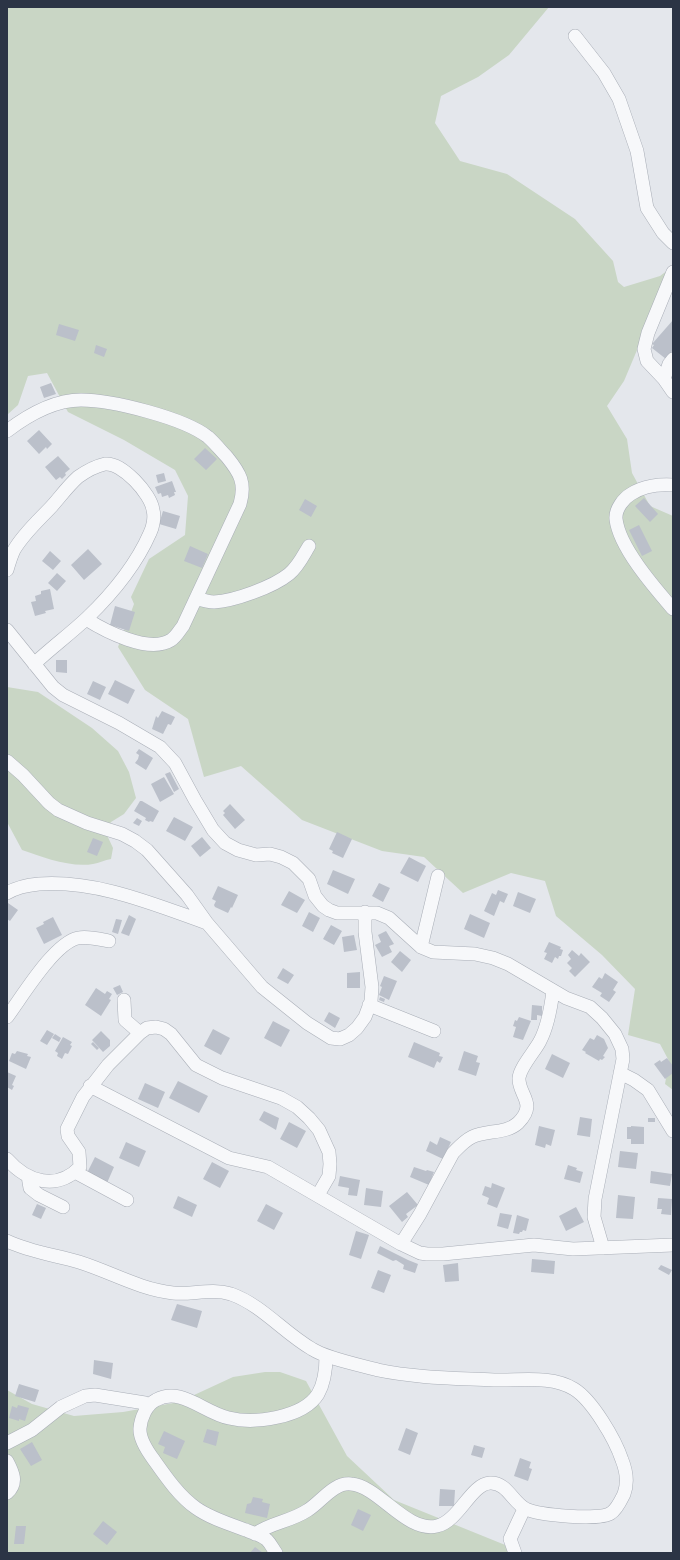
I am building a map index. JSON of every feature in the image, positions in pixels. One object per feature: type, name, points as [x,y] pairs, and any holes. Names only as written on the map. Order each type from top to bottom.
[{"type":"street","points":[[575,36],[604,73],[619,99],[637,151],[648,208],[663,233],[673,243]]},
{"type":"street","points":[[673,272],[648,333],[644,350],[647,361],[664,379],[673,392]]},
{"type":"street","points":[[664,379],[669,364],[673,359]]},
{"type":"street","points":[[9,426],[48,406],[67,401],[81,400],[104,402],[137,409],[192,427],[209,438],[240,474],[243,495],[238,509],[180,630],[170,640],[161,644],[152,645],[137,642],[102,629],[86,619]]},
{"type":"street","points":[[7,570],[13,551],[19,543],[78,477],[96,467],[105,464],[112,464],[120,468],[131,477],[150,500],[154,509],[151,532],[137,558],[119,583],[86,619],[34,664]]},
{"type":"street","points":[[673,486],[656,486],[635,491],[627,497],[619,508],[616,514],[616,519],[626,548],[673,609]]},
{"type":"street","points":[[196,598],[215,602],[257,591],[273,584],[289,574],[309,546]]},
{"type":"street","points":[[7,630],[34,664],[63,695],[126,727],[160,747],[175,763],[194,800],[213,830],[225,843],[238,850],[256,854],[270,854],[281,857],[293,863],[309,879],[315,896],[323,906],[329,910],[337,913],[377,913],[389,918],[421,947],[433,952],[474,954],[493,958],[508,964],[566,998],[590,1007],[602,1018],[615,1034],[622,1049],[623,1059],[594,1200],[594,1217],[603,1248]]},
{"type":"street","points":[[7,761],[58,810],[122,834],[147,850],[187,895],[207,923],[262,987],[302,1019],[331,1038],[340,1039],[349,1036],[365,1017],[370,1005],[372,987],[365,932],[365,912]]},
{"type":"street","points":[[421,947],[438,876]]},
{"type":"street","points":[[7,893],[27,885],[71,884],[131,896],[207,923]]},
{"type":"street","points":[[7,1017],[49,960],[63,945],[79,938],[109,941]]},
{"type":"street","points":[[401,1244],[420,1214],[454,1153],[461,1145],[471,1137],[479,1134],[512,1127],[522,1117],[526,1110],[527,1102],[520,1084],[520,1073],[546,1029],[553,991]]},
{"type":"street","points":[[124,1000],[125,1020],[140,1033]]},
{"type":"street","points":[[370,1005],[434,1032]]},
{"type":"street","points":[[7,1159],[13,1166],[37,1180],[55,1181],[68,1178],[75,1172],[80,1167],[80,1152],[68,1136],[67,1129],[83,1097],[90,1086],[140,1033],[147,1028],[156,1027],[164,1029],[171,1034],[196,1065],[222,1078],[281,1098],[297,1106],[309,1118],[319,1130],[329,1152],[329,1176],[318,1195]]},
{"type":"street","points":[[620,1073],[634,1080],[648,1090],[673,1131]]},
{"type":"street","points":[[90,1086],[236,1161],[268,1166],[401,1244],[420,1253],[443,1254],[534,1245],[573,1249],[673,1245]]},
{"type":"street","points":[[75,1172],[127,1200]]},
{"type":"street","points":[[28,1176],[30,1188],[39,1195],[63,1207]]},
{"type":"street","points":[[7,1242],[33,1251],[79,1262],[145,1287],[175,1293],[209,1290],[228,1293],[244,1300],[264,1313],[312,1350],[326,1356],[380,1370],[419,1376],[559,1382],[573,1388],[584,1396],[595,1409],[622,1460],[626,1476],[626,1489],[620,1502],[611,1514],[597,1517],[583,1518],[524,1509],[512,1495],[498,1484],[492,1483],[485,1484],[478,1488],[449,1520],[437,1527],[427,1527],[401,1515],[362,1487],[350,1483],[337,1487],[310,1509],[294,1518],[270,1525],[255,1534]]},
{"type":"street","points":[[276,1553],[267,1540],[196,1508],[177,1491],[150,1454],[140,1434],[141,1421],[149,1405],[166,1396],[178,1396],[230,1419],[253,1420],[284,1415],[301,1408],[313,1400],[318,1394],[324,1378],[326,1356]]},
{"type":"street","points":[[7,1443],[32,1430],[61,1408],[85,1396],[95,1395],[149,1405]]},
{"type":"street","points":[[7,1461],[14,1478],[11,1489],[7,1493]]},
{"type":"street","points":[[515,1553],[510,1539],[524,1509]]},
{"type":"green space","points":[[7,7],[549,7],[509,55],[478,77],[441,96],[435,123],[460,161],[507,174],[575,219],[613,261],[618,282],[624,287],[660,276],[672,267],[624,381],[607,406],[627,439],[632,473],[650,506],[673,516],[673,1090],[665,1084],[669,1061],[660,1044],[628,1035],[635,989],[602,955],[556,916],[545,881],[511,873],[463,893],[424,857],[382,851],[302,820],[241,766],[204,777],[188,719],[145,690],[118,647],[134,604],[131,597],[149,559],[185,535],[188,496],[175,470],[124,440],[68,412],[47,373],[28,376],[18,405],[7,415]]},
{"type":"green space","points":[[7,687],[38,692],[92,728],[118,751],[129,772],[136,798],[124,814],[111,822],[106,833],[113,848],[111,859],[84,865],[57,861],[22,850],[7,822]]},
{"type":"green space","points":[[265,1372],[280,1372],[306,1381],[347,1456],[394,1500],[525,1553],[7,1553],[7,1390],[32,1404],[74,1416],[123,1412],[179,1402],[233,1377]]},
{"type":"building","points":[[673,320],[673,350],[666,359],[652,348],[654,345],[652,344]]},
{"type":"building","points":[[59,324],[79,330],[75,341],[56,335]]},
{"type":"building","points":[[96,345],[107,349],[104,357],[94,353]]},
{"type":"building","points":[[51,383],[56,394],[44,398],[40,387]]},
{"type":"building","points":[[39,430],[52,444],[47,449],[46,447],[39,454],[27,441]]},
{"type":"building","points":[[205,448],[217,459],[206,470],[194,459]]},
{"type":"building","points":[[58,456],[70,469],[65,473],[66,475],[62,479],[60,477],[56,480],[45,467]]},
{"type":"building","points":[[164,473],[166,481],[158,483],[156,475]]},
{"type":"building","points":[[172,481],[176,492],[174,492],[175,495],[169,498],[168,495],[162,497],[161,493],[158,494],[155,487]]},
{"type":"building","points":[[644,498],[658,514],[650,522],[635,506]]},
{"type":"building","points":[[305,499],[317,506],[311,517],[299,510]]},
{"type":"building","points":[[163,511],[180,516],[176,529],[159,524]]},
{"type":"building","points":[[639,525],[652,551],[642,556],[629,530]]},
{"type":"building","points":[[190,546],[208,554],[202,568],[184,561]]},
{"type":"building","points":[[88,549],[102,564],[84,580],[71,565]]},
{"type":"building","points":[[50,551],[61,561],[53,570],[42,561]]},
{"type":"building","points":[[57,573],[66,581],[57,591],[48,583]]},
{"type":"building","points":[[50,589],[54,609],[45,611],[46,613],[35,616],[31,602],[36,601],[35,596],[41,594],[41,591]]},
{"type":"building","points":[[115,606],[135,612],[129,631],[110,625]]},
{"type":"building","points":[[56,660],[67,660],[67,673],[56,672]]},
{"type":"building","points":[[115,680],[135,690],[128,704],[108,694]]},
{"type":"building","points":[[93,681],[106,687],[100,700],[87,694]]},
{"type":"building","points":[[162,711],[175,717],[171,725],[168,724],[163,734],[152,729],[156,716],[158,718]]},
{"type":"building","points":[[139,749],[153,758],[146,770],[135,763],[139,755],[136,753]]},
{"type":"building","points":[[170,772],[179,789],[174,792],[165,774]]},
{"type":"building","points":[[164,777],[174,794],[160,802],[151,784]]},
{"type":"building","points":[[140,801],[159,811],[153,822],[145,820],[146,818],[134,811]]},
{"type":"building","points":[[230,804],[245,820],[235,829],[223,815],[225,813],[223,811]]},
{"type":"building","points":[[174,817],[193,827],[185,841],[166,831]]},
{"type":"building","points":[[137,818],[142,821],[139,826],[133,823]]},
{"type":"building","points":[[337,832],[352,839],[343,858],[332,853],[333,851],[329,849]]},
{"type":"building","points":[[202,837],[211,848],[200,857],[191,846]]},
{"type":"building","points":[[93,838],[103,842],[97,856],[87,852]]},
{"type":"building","points":[[409,857],[426,866],[418,882],[400,873]]},
{"type":"building","points":[[333,870],[355,879],[348,894],[327,884]]},
{"type":"building","points":[[379,883],[390,888],[383,902],[372,896]]},
{"type":"building","points":[[218,886],[238,895],[228,913],[215,907],[214,905],[216,901],[212,899]]},
{"type":"building","points":[[498,890],[508,894],[504,903],[500,901],[494,916],[484,911],[492,893],[496,895]]},
{"type":"building","points":[[289,891],[305,900],[297,913],[281,905]]},
{"type":"building","points":[[518,892],[536,899],[530,913],[513,906]]},
{"type":"building","points":[[8,903],[18,910],[10,921],[7,919]]},
{"type":"building","points":[[309,912],[320,918],[313,932],[302,926]]},
{"type":"building","points":[[470,914],[490,923],[484,938],[464,929]]},
{"type":"building","points":[[129,915],[136,919],[129,936],[121,933]]},
{"type":"building","points":[[53,917],[62,935],[44,944],[36,928],[44,924],[43,922]]},
{"type":"building","points":[[116,919],[122,920],[118,934],[112,932]]},
{"type":"building","points":[[331,925],[342,931],[334,945],[323,939]]},
{"type":"building","points":[[386,931],[394,944],[389,946],[392,952],[382,957],[375,945],[381,942],[378,935]]},
{"type":"building","points":[[354,935],[357,950],[344,952],[342,937]]},
{"type":"building","points":[[549,942],[561,947],[560,949],[563,950],[561,956],[559,956],[558,959],[555,957],[552,963],[544,959],[547,953],[544,952]]},
{"type":"building","points":[[572,950],[579,956],[581,953],[590,962],[575,977],[569,971],[572,968],[567,963],[571,959],[568,955]]},
{"type":"building","points":[[400,951],[411,960],[402,972],[391,962]]},
{"type":"building","points":[[283,968],[294,975],[288,984],[277,978]]},
{"type":"building","points":[[360,972],[360,988],[347,988],[347,973]]},
{"type":"building","points":[[605,973],[618,982],[613,990],[616,992],[609,1002],[600,996],[602,993],[592,987],[599,977],[602,979]]},
{"type":"building","points":[[384,976],[397,981],[389,1000],[379,995],[382,987],[380,986]]},
{"type":"building","points":[[120,985],[123,992],[117,995],[113,988]]},
{"type":"building","points":[[96,988],[105,994],[107,991],[112,994],[109,999],[111,1000],[101,1016],[85,1005]]},
{"type":"building","points":[[380,997],[385,999],[384,1002],[379,1000]]},
{"type":"building","points":[[532,1005],[542,1006],[542,1016],[537,1015],[537,1020],[531,1020]]},
{"type":"building","points":[[329,1012],[340,1018],[335,1028],[324,1021]]},
{"type":"building","points":[[519,1017],[531,1021],[523,1040],[513,1037],[516,1027],[513,1026],[515,1020],[517,1021]]},
{"type":"building","points":[[273,1021],[290,1030],[281,1047],[264,1038]]},
{"type":"building","points":[[213,1029],[230,1038],[221,1055],[204,1046]]},
{"type":"building","points":[[47,1030],[54,1034],[47,1045],[40,1041]]},
{"type":"building","points":[[101,1031],[110,1040],[110,1046],[103,1052],[92,1040]]},
{"type":"building","points":[[55,1034],[61,1038],[59,1042],[52,1038]]},
{"type":"building","points":[[597,1035],[604,1039],[608,1048],[603,1056],[605,1057],[599,1061],[582,1050],[590,1038],[594,1040]]},
{"type":"building","points":[[63,1037],[72,1042],[70,1045],[72,1046],[68,1054],[65,1053],[62,1059],[57,1056],[58,1053],[55,1051]]},
{"type":"building","points":[[93,1042],[99,1048],[97,1050],[91,1044]]},
{"type":"building","points":[[414,1042],[440,1053],[439,1056],[443,1057],[440,1063],[437,1061],[434,1068],[408,1057]]},
{"type":"building","points":[[17,1051],[28,1054],[27,1056],[31,1057],[26,1069],[9,1061],[12,1053],[15,1054]]},
{"type":"building","points":[[464,1051],[478,1056],[476,1062],[480,1063],[476,1076],[458,1070]]},
{"type":"building","points":[[552,1054],[570,1063],[563,1078],[545,1069]]},
{"type":"building","points":[[667,1058],[673,1066],[673,1073],[665,1079],[654,1064]]},
{"type":"building","points":[[7,1072],[16,1076],[12,1085],[14,1086],[12,1090],[7,1087]]},
{"type":"building","points":[[178,1081],[208,1096],[199,1113],[169,1098]]},
{"type":"building","points":[[145,1083],[165,1092],[158,1108],[138,1099]]},
{"type":"building","points":[[264,1111],[279,1118],[276,1130],[259,1120]]},
{"type":"building","points":[[580,1117],[592,1119],[590,1137],[577,1135]]},
{"type":"building","points":[[648,1118],[655,1118],[655,1122],[648,1122]]},
{"type":"building","points":[[289,1122],[306,1131],[297,1148],[280,1139]]},
{"type":"building","points":[[539,1126],[555,1130],[551,1146],[546,1144],[545,1148],[535,1145]]},
{"type":"building","points":[[627,1127],[644,1127],[644,1144],[631,1144],[631,1139],[627,1139]]},
{"type":"building","points":[[440,1137],[451,1142],[443,1159],[426,1151],[430,1141],[437,1145]]},
{"type":"building","points":[[126,1142],[146,1151],[139,1167],[119,1158]]},
{"type":"building","points":[[620,1151],[638,1153],[636,1169],[618,1167]]},
{"type":"building","points":[[95,1157],[114,1167],[107,1183],[87,1173]]},
{"type":"building","points":[[212,1162],[229,1171],[220,1188],[203,1179]]},
{"type":"building","points":[[568,1165],[583,1172],[580,1183],[564,1179]]},
{"type":"building","points":[[414,1167],[434,1172],[429,1185],[410,1177]]},
{"type":"building","points":[[651,1171],[672,1174],[670,1186],[650,1183]]},
{"type":"building","points":[[340,1176],[360,1180],[357,1196],[348,1195],[349,1188],[338,1186]]},
{"type":"building","points":[[492,1183],[505,1188],[497,1208],[487,1204],[489,1198],[482,1195],[485,1186],[491,1188]]},
{"type":"building","points":[[366,1188],[383,1191],[381,1207],[364,1205]]},
{"type":"building","points":[[407,1192],[418,1205],[406,1214],[408,1217],[402,1222],[389,1206]]},
{"type":"building","points":[[618,1195],[635,1197],[633,1219],[616,1218]]},
{"type":"building","points":[[178,1196],[197,1205],[192,1217],[173,1208]]},
{"type":"building","points":[[658,1198],[672,1199],[671,1215],[661,1214],[662,1209],[657,1209]]},
{"type":"building","points":[[37,1204],[46,1208],[41,1219],[32,1215]]},
{"type":"building","points":[[266,1204],[283,1213],[274,1230],[257,1221]]},
{"type":"building","points":[[576,1207],[584,1222],[566,1231],[559,1216]]},
{"type":"building","points":[[500,1213],[512,1215],[508,1229],[497,1226]]},
{"type":"building","points":[[517,1215],[529,1219],[526,1231],[523,1230],[519,1234],[513,1233]]},
{"type":"building","points":[[356,1231],[369,1235],[361,1259],[349,1255]]},
{"type":"building","points":[[380,1246],[418,1264],[415,1273],[403,1269],[404,1265],[396,1260],[393,1261],[377,1253]]},
{"type":"building","points":[[532,1259],[555,1261],[554,1274],[531,1272]]},
{"type":"building","points":[[458,1263],[459,1281],[445,1282],[443,1265]]},
{"type":"building","points":[[661,1265],[672,1270],[669,1275],[658,1269]]},
{"type":"building","points":[[378,1270],[391,1275],[384,1293],[371,1288]]},
{"type":"building","points":[[177,1304],[202,1311],[197,1328],[171,1320]]},
{"type":"building","points":[[94,1360],[113,1363],[111,1379],[93,1374]]},
{"type":"building","points":[[19,1384],[39,1390],[35,1402],[15,1396]]},
{"type":"building","points":[[18,1405],[29,1408],[25,1421],[9,1418],[12,1406],[17,1408]]},
{"type":"building","points":[[406,1428],[418,1433],[410,1455],[398,1450]]},
{"type":"building","points":[[207,1429],[219,1432],[216,1446],[203,1442]]},
{"type":"building","points":[[164,1431],[185,1441],[177,1459],[163,1453],[165,1447],[158,1444]]},
{"type":"building","points":[[32,1442],[42,1460],[31,1466],[20,1449]]},
{"type":"building","points":[[474,1445],[485,1448],[482,1458],[471,1455]]},
{"type":"building","points":[[520,1458],[531,1462],[529,1468],[532,1469],[528,1481],[514,1476]]},
{"type":"building","points":[[440,1489],[455,1490],[454,1506],[439,1506]]},
{"type":"building","points":[[253,1497],[263,1499],[262,1502],[270,1504],[267,1518],[245,1513],[247,1504],[251,1503]]},
{"type":"building","points":[[358,1509],[371,1515],[363,1531],[351,1525]]},
{"type":"building","points":[[103,1521],[117,1532],[107,1545],[93,1534]]},
{"type":"building","points":[[16,1526],[26,1526],[24,1544],[14,1544]]},
{"type":"building","points":[[255,1547],[263,1553],[250,1553]]}]
